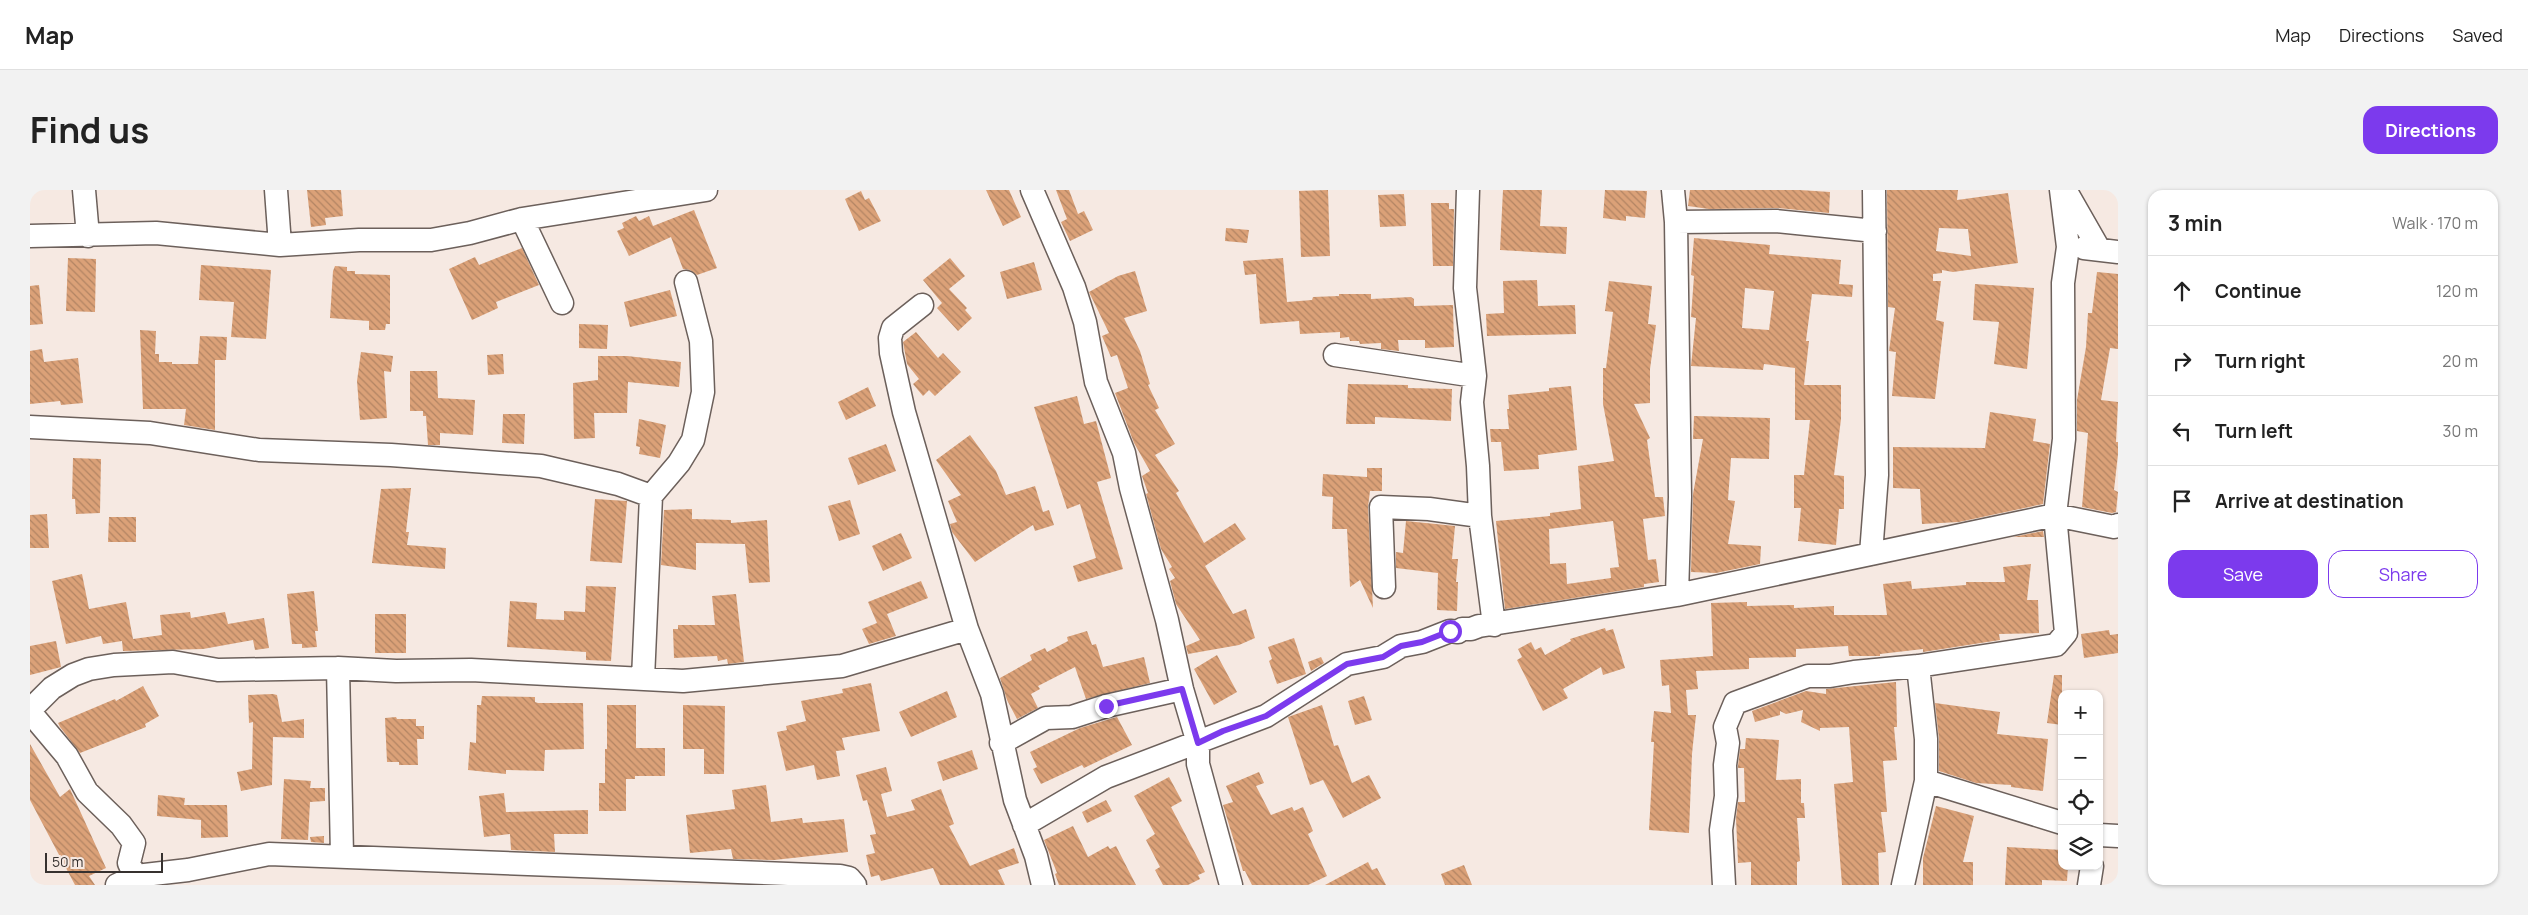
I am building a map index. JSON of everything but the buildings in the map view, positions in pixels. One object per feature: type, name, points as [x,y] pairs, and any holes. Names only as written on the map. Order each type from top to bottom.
[{"type":"street","points":[[84,190],[88,236]]},
{"type":"street","points":[[276,190],[280,245]]},
{"type":"street","points":[[30,236],[156,233],[280,245],[359,240],[431,240],[470,233],[522,219],[706,190]]},
{"type":"street","points":[[1032,190],[1074,287],[1082,313],[1096,382],[1124,453],[1131,488],[1167,620],[1182,689],[1198,743],[1198,764],[1231,885]]},
{"type":"street","points":[[1468,190],[1465,288],[1475,376],[1472,402],[1478,466],[1480,516],[1494,625]]},
{"type":"street","points":[[1673,190],[1676,222],[1680,497],[1677,595]]},
{"type":"street","points":[[1871,554],[1877,465],[1874,190]]},
{"type":"street","points":[[1724,885],[1721,830],[1726,796],[1725,765],[1728,743],[1725,727],[1735,703],[1808,676],[1830,676],[1918,666],[2056,645],[2066,633],[2055,515],[2064,439],[2063,283],[2068,247],[2061,190]]},
{"type":"street","points":[[2066,190],[2083,225],[2109,251]]},
{"type":"street","points":[[522,219],[562,303]]},
{"type":"street","points":[[1676,222],[1776,221],[1875,231]]},
{"type":"street","points":[[2068,247],[2109,251]]},
{"type":"street","points":[[642,679],[652,496],[679,463],[693,440],[703,392],[701,341],[686,282]]},
{"type":"street","points":[[922,305],[894,328],[890,338],[891,353],[904,412],[967,629],[992,694],[1001,743],[1015,800],[1036,856],[1043,885]]},
{"type":"street","points":[[1335,355],[1475,376]]},
{"type":"street","points":[[30,426],[150,433],[259,450],[391,455],[542,466],[618,484],[652,496]]},
{"type":"street","points":[[1384,586],[1381,507],[1429,509],[1480,516]]},
{"type":"street","points":[[1024,825],[1106,777],[1190,743],[1198,743],[1223,731],[1266,716],[1347,664],[1383,657],[1401,646],[1422,642],[1450,631],[1458,632],[1462,629],[1677,595],[2055,515],[2114,527],[2118,525]]},
{"type":"street","points":[[855,885],[849,878],[840,876],[548,875],[342,855],[268,854],[131,882],[129,863],[134,843],[121,825],[87,792],[67,756],[30,711],[52,688],[73,675],[89,669],[114,665],[173,662],[218,670],[338,668],[396,671],[471,670],[683,681],[842,666],[967,629]]},
{"type":"street","points":[[1903,885],[1926,781],[1926,738],[1918,666]]},
{"type":"street","points":[[338,668],[342,855]]},
{"type":"street","points":[[1001,743],[1046,718],[1072,717],[1106,706],[1182,689]]},
{"type":"street","points":[[1926,781],[2058,822]]},
{"type":"street","points":[[2103,835],[2118,836]]},
{"type":"street","points":[[2089,885],[2091,870]]},
{"type":"route","points":[[1106,706],[1182,689],[1198,743],[1223,731],[1266,716],[1347,664],[1383,657],[1401,646],[1422,642],[1450,631]]}]
